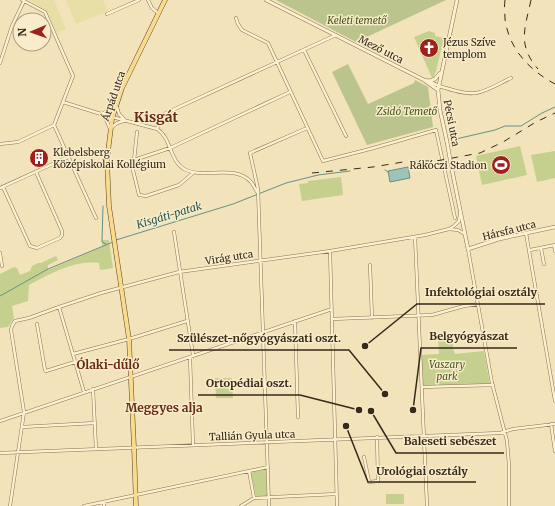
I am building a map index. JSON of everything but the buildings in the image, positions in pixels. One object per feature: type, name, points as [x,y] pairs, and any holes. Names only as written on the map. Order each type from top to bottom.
[{"type":"main road","name":"Árpád utca","points":[[121,287],[106,174],[110,129],[128,73],[165,0]]},
{"type":"main road","points":[[121,287],[129,339],[136,506]]},
{"type":"street","points":[[0,63],[10,32],[23,0],[45,12],[73,76],[54,125],[18,142],[0,144]]},
{"type":"street","points":[[107,14],[139,0]]},
{"type":"street","points":[[148,0],[152,8],[158,14]]},
{"type":"street","name":"Mező utca","points":[[266,0],[424,80]]},
{"type":"street","name":"Pécsi utca","points":[[457,0],[438,88],[440,110],[468,249]]},
{"type":"street","points":[[236,18],[242,30],[268,43],[323,161],[436,130],[455,218]]},
{"type":"street","points":[[157,128],[161,117],[164,114],[336,35]]},
{"type":"street","points":[[304,50],[346,136]]},
{"type":"street","points":[[429,81],[435,79],[442,72]]},
{"type":"street","points":[[424,80],[438,88],[475,93],[481,92],[511,78]]},
{"type":"street","points":[[424,80],[429,81],[438,88]]},
{"type":"street","points":[[134,160],[170,148],[290,92]]},
{"type":"street","points":[[63,102],[101,114],[157,128],[163,134],[176,162],[180,167],[202,174],[234,174],[244,176],[251,182],[258,195]]},
{"type":"street","points":[[101,114],[117,104]]},
{"type":"street","points":[[117,104],[119,114],[126,120]]},
{"type":"street","points":[[101,114],[105,117],[110,129],[117,123],[126,120]]},
{"type":"street","points":[[54,125],[96,218]]},
{"type":"street","points":[[269,506],[258,195],[257,180],[250,152],[307,128]]},
{"type":"street","points":[[137,132],[134,178],[138,193],[142,197],[179,186],[193,172]]},
{"type":"street","points":[[36,172],[62,231],[60,238],[37,248],[30,246],[2,187],[68,157]]},
{"type":"street","points":[[251,182],[257,180]]},
{"type":"street","points":[[449,229],[458,223],[461,211]]},
{"type":"street","name":"Hársfa utca","points":[[468,249],[499,239],[555,227]]},
{"type":"street","points":[[449,229],[458,230],[466,235]]},
{"type":"street","name":"Virág utca","points":[[24,412],[11,330],[12,326],[17,320],[30,318],[121,287],[179,272],[330,251],[415,237],[449,229]]},
{"type":"street","points":[[174,232],[191,356],[193,445]]},
{"type":"street","points":[[526,233],[555,401]]},
{"type":"street","points":[[415,237],[427,506]]},
{"type":"street","points":[[530,250],[555,245],[555,251]]},
{"type":"street","points":[[541,248],[544,264]]},
{"type":"street","points":[[468,249],[493,385],[509,452],[510,506]]},
{"type":"street","points":[[330,251],[337,506]]},
{"type":"street","points":[[0,253],[2,266]]},
{"type":"street","points":[[370,265],[372,318]]},
{"type":"street","points":[[332,319],[432,315],[464,306],[478,304]]},
{"type":"street","points":[[59,307],[84,392]]},
{"type":"street","points":[[0,421],[332,309]]},
{"type":"street","points":[[73,354],[187,321]]},
{"type":"street","points":[[295,321],[298,417]]},
{"type":"street","points":[[37,324],[46,371],[75,362]]},
{"type":"street","points":[[422,387],[493,385]]},
{"type":"street","points":[[93,389],[96,449]]},
{"type":"street","points":[[10,506],[24,412]]},
{"type":"street","points":[[22,427],[94,423]]},
{"type":"street","points":[[551,424],[555,451]]},
{"type":"street","name":"Tallián Gyula utca","points":[[0,453],[505,432],[555,424]]},
{"type":"street","points":[[504,427],[510,430]]},
{"type":"street","points":[[364,457],[369,481],[378,481],[377,438]]},
{"type":"street","points":[[84,506],[268,467]]},
{"type":"street","points":[[249,471],[254,498]]},
{"type":"street","points":[[241,506],[254,498],[336,494]]},
{"type":"shaded area","points":[[29,0],[54,0],[66,29],[57,33],[52,22],[52,12],[47,11]]},
{"type":"shaded area","points":[[66,0],[103,0],[108,11],[76,24]]},
{"type":"green space","name":"Keleti temető","points":[[276,0],[446,0],[356,42]]},
{"type":"green space","points":[[429,31],[435,33],[435,36],[444,38],[436,71],[432,78],[414,37]]},
{"type":"green space","name":"Zsidó Temető","points":[[348,64],[368,104],[414,83],[415,80],[428,87],[433,127],[367,145],[332,72]]},
{"type":"green space","name":"Rákóczi Stadion","points":[[520,146],[527,175],[482,185],[476,156]]},
{"type":"green space","points":[[555,151],[555,178],[537,182],[531,155]]},
{"type":"green space","points":[[341,177],[343,195],[302,201],[299,184],[308,183],[308,181]]},
{"type":"green space","points":[[102,240],[109,240],[113,268],[100,270],[99,263],[80,264],[45,276],[29,285],[28,301],[12,306],[14,318],[8,327],[0,328],[0,274],[14,267],[17,268],[20,275],[30,271],[32,266],[56,256],[58,260],[48,265],[48,270],[102,247]]},
{"type":"green space","name":"Vaszary park","points":[[453,335],[453,348],[455,354],[484,351],[490,385],[422,387],[421,355],[439,354],[438,336]]},
{"type":"green space","points":[[215,378],[232,378],[233,398],[216,398]]},
{"type":"green space","points":[[266,469],[267,496],[256,497],[251,472]]},
{"type":"green space","points":[[386,494],[404,494],[404,504],[386,504]]},
{"type":"water","points":[[408,167],[410,178],[390,182],[388,171]]},
{"type":"waterway","name":"Kisgáti-patak","points":[[456,139],[495,130],[505,126],[521,126],[555,107]]},
{"type":"waterway","name":"Kisgáti-patak","points":[[116,240],[233,204],[286,183],[318,175],[350,171]]},
{"type":"waterway","points":[[103,206],[102,242],[106,244]]},
{"type":"waterway","name":"Kisgáti-patak","points":[[0,296],[48,269],[113,242]]},
{"type":"railway","points":[[505,0],[505,19],[507,30],[516,49],[529,65],[555,84]]},
{"type":"railway","points":[[531,0],[524,36],[527,52],[538,69]]},
{"type":"railway","points":[[312,173],[373,167],[409,161],[436,161],[480,153],[555,113]]},
{"type":"place","name":"Jézus Szíve templom","points":[[429,48]]},
{"type":"place","name":"Klebelsberg Középiskolai Kollégium","points":[[39,158]]},
{"type":"place","name":"Rákóczi Stadion","points":[[501,165]]},
{"type":"place","name":"Infektológiai osztály","points":[[365,346]]},
{"type":"place","name":"Szülészet-nőgyógyászati oszt.","points":[[385,394]]},
{"type":"place","name":"Ortopédiai oszt.","points":[[359,410]]},
{"type":"place","name":"Belgyógyászat","points":[[413,410]]},
{"type":"place","name":"Baleseti sebészet","points":[[371,411]]},
{"type":"place","name":"Urológiai osztály","points":[[346,426]]},
{"type":"district","name":"Kisgát","points":[[156,117]]},
{"type":"district","name":"Ólaki-dűlő","points":[[108,365]]},
{"type":"district","name":"Meggyes alja","points":[[164,408]]}]
